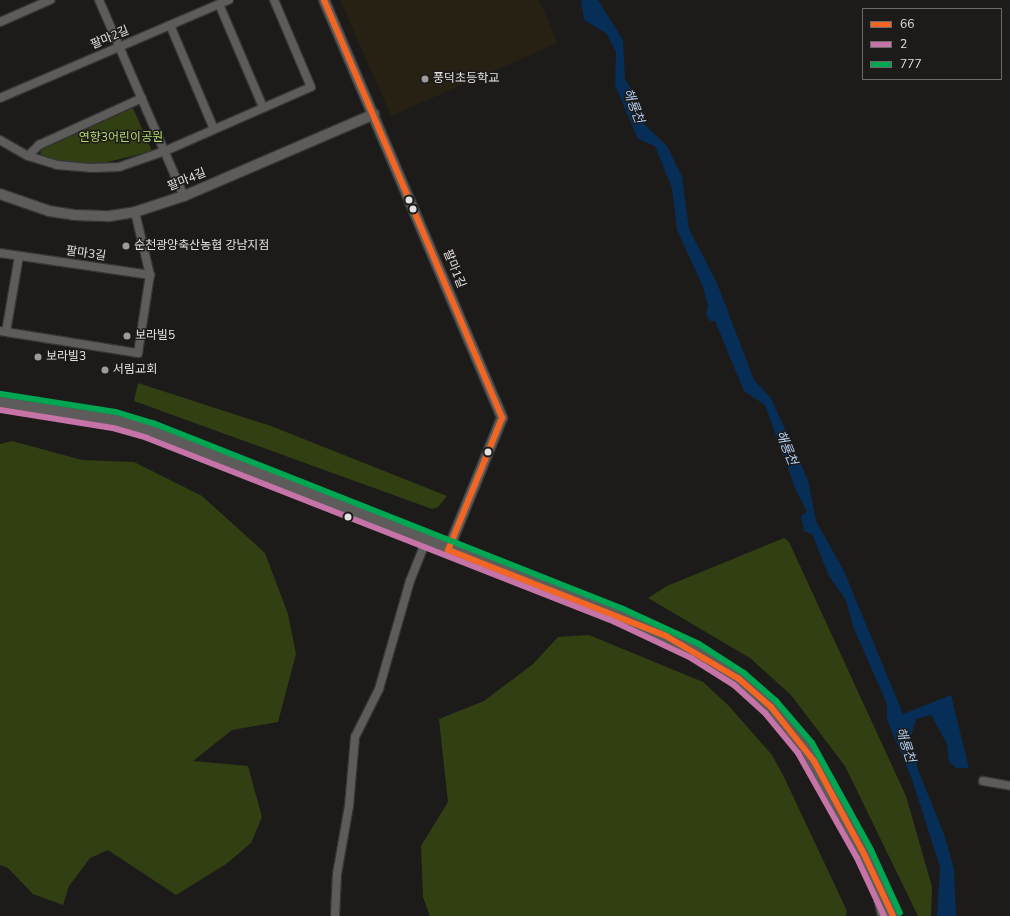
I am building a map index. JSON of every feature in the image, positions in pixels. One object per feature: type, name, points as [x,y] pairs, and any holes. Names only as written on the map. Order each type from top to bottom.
[{"type":"main road","points":[[0,402],[115,420],[150,430],[426,542],[666,636],[695,651],[739,679],[771,707],[805,748],[832,794],[872,872],[892,916]]},
{"type":"main road","points":[[872,872],[883,916]]},
{"type":"street","points":[[0,22],[50,0]]},
{"type":"street","points":[[99,0],[184,196]]},
{"type":"street","name":"팔마2길","points":[[0,98],[229,0]]},
{"type":"street","points":[[0,140],[28,156],[68,167],[98,168],[126,165],[165,151],[311,87],[274,0]]},
{"type":"street","name":"팔마1길","points":[[324,0],[374,114],[502,418],[448,550]]},
{"type":"street","points":[[219,4],[263,107]]},
{"type":"street","points":[[170,25],[214,129]]},
{"type":"street","points":[[28,156],[39,145],[142,98]]},
{"type":"street","name":"팔마4길","points":[[0,194],[49,211],[74,215],[102,216],[135,212],[184,196],[374,114]]},
{"type":"street","points":[[18,256],[3,332],[138,353],[150,275],[135,212]]},
{"type":"street","name":"팔마3길","points":[[0,253],[150,275]]},
{"type":"street","points":[[335,916],[337,874],[349,806],[355,737],[379,690],[408,588],[426,542]]},
{"type":"street","points":[[983,781],[1010,786]]},
{"type":"shaded area","name":"풍덕초등학교","points":[[340,0],[539,0],[558,43],[391,116]]},
{"type":"green space","name":"연향3어린이공원","points":[[133,108],[152,151],[96,165],[80,165],[40,158],[41,150]]},
{"type":"green space","points":[[138,383],[271,426],[447,496],[438,507],[432,509],[134,401]]},
{"type":"green space","points":[[12,441],[82,460],[134,462],[202,496],[265,553],[288,614],[296,654],[278,722],[232,730],[193,761],[248,766],[262,817],[251,843],[226,864],[176,895],[108,850],[90,858],[69,886],[63,905],[33,894],[8,868],[0,865],[0,444]]},
{"type":"green space","points":[[784,538],[789,542],[906,796],[932,887],[931,916],[918,916],[845,766],[791,695],[750,658],[648,598],[667,586]]},
{"type":"green space","points":[[589,635],[703,682],[729,706],[772,755],[783,775],[847,911],[846,916],[430,916],[423,897],[421,846],[448,802],[439,719],[484,701],[533,664],[558,637]]},
{"type":"water","name":"해룡천","points":[[581,0],[598,0],[623,40],[625,79],[633,92],[637,108],[644,124],[667,146],[682,177],[689,229],[717,283],[754,380],[771,398],[808,480],[816,521],[844,571],[903,714],[951,695],[969,768],[956,768],[949,762],[947,744],[931,715],[916,719],[911,736],[918,770],[944,834],[954,869],[956,916],[937,916],[940,867],[912,779],[887,720],[887,704],[853,626],[846,600],[829,576],[812,534],[804,531],[801,516],[807,512],[795,488],[765,405],[744,391],[715,321],[710,321],[706,314],[708,306],[703,287],[677,230],[672,188],[655,146],[638,139],[615,85],[616,52],[606,33],[584,20]]},
{"type":"transit line","name":"66","points":[[324,0],[502,418],[448,550]]},
{"type":"transit line","name":"777","points":[[1,394],[116,412],[153,423],[621,608],[699,644],[744,673],[776,701],[812,743],[871,850],[900,913]]},
{"type":"transit line","name":"2","points":[[0,410],[113,428],[147,438],[615,622],[691,658],[734,685],[765,713],[798,753],[857,858],[884,916]]},
{"type":"transit line","name":"66","points":[[448,550],[666,636],[739,679],[771,707],[814,761],[864,854],[893,916]]},
{"type":"place","name":"풍덕초등학교","points":[[425,79]]},
{"type":"place","name":"순천광양축산농협 강남지점","points":[[126,246]]},
{"type":"place","name":"보라빌5","points":[[127,336]]},
{"type":"place","name":"보라빌3","points":[[38,357]]},
{"type":"place","name":"서림교회","points":[[105,370]]}]
